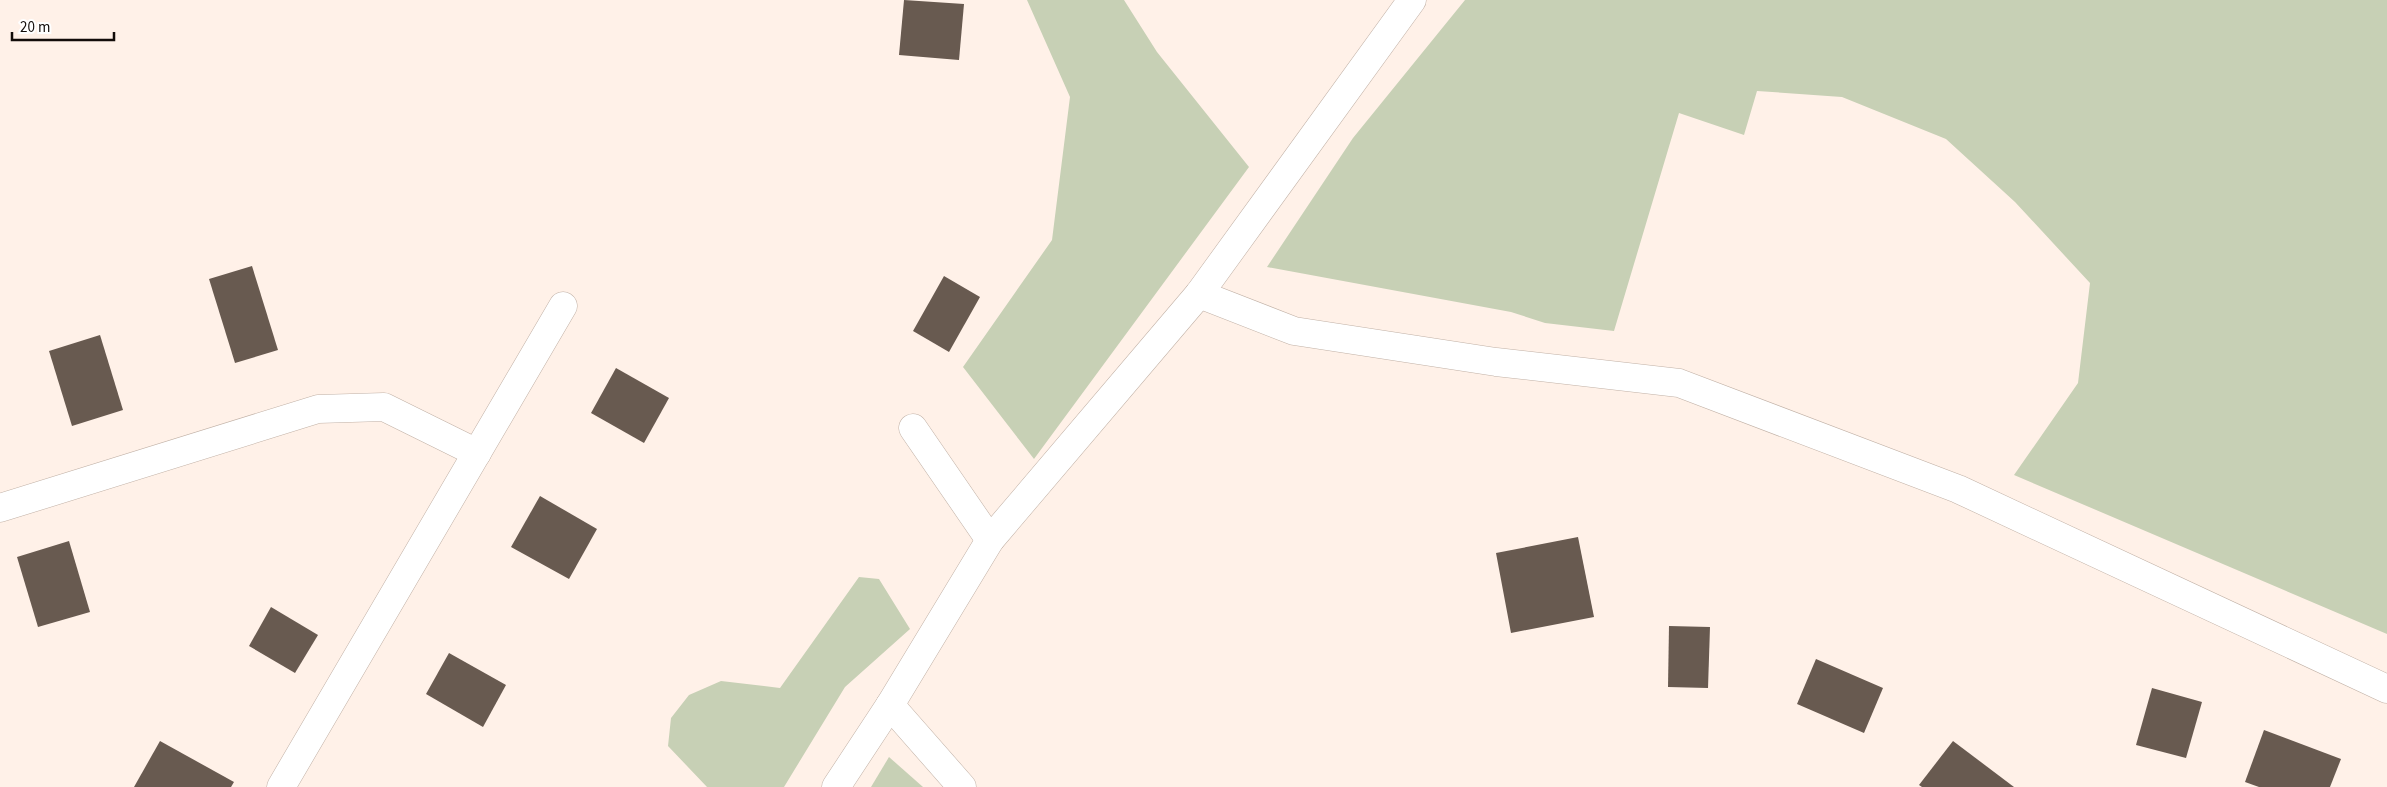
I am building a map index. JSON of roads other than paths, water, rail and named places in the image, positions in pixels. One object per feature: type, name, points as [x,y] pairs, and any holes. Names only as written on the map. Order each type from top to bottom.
[{"type":"street","points":[[836,787],[890,704],[990,540],[1199,294],[1412,0]]},
{"type":"street","points":[[1199,294],[1294,331],[1496,362],[1679,383],[1958,489],[2387,689]]},
{"type":"street","points":[[281,787],[563,306]]},
{"type":"street","points":[[0,508],[318,409],[384,407],[476,453]]},
{"type":"street","points":[[913,428],[990,540]]},
{"type":"street","points":[[890,704],[962,787]]}]
